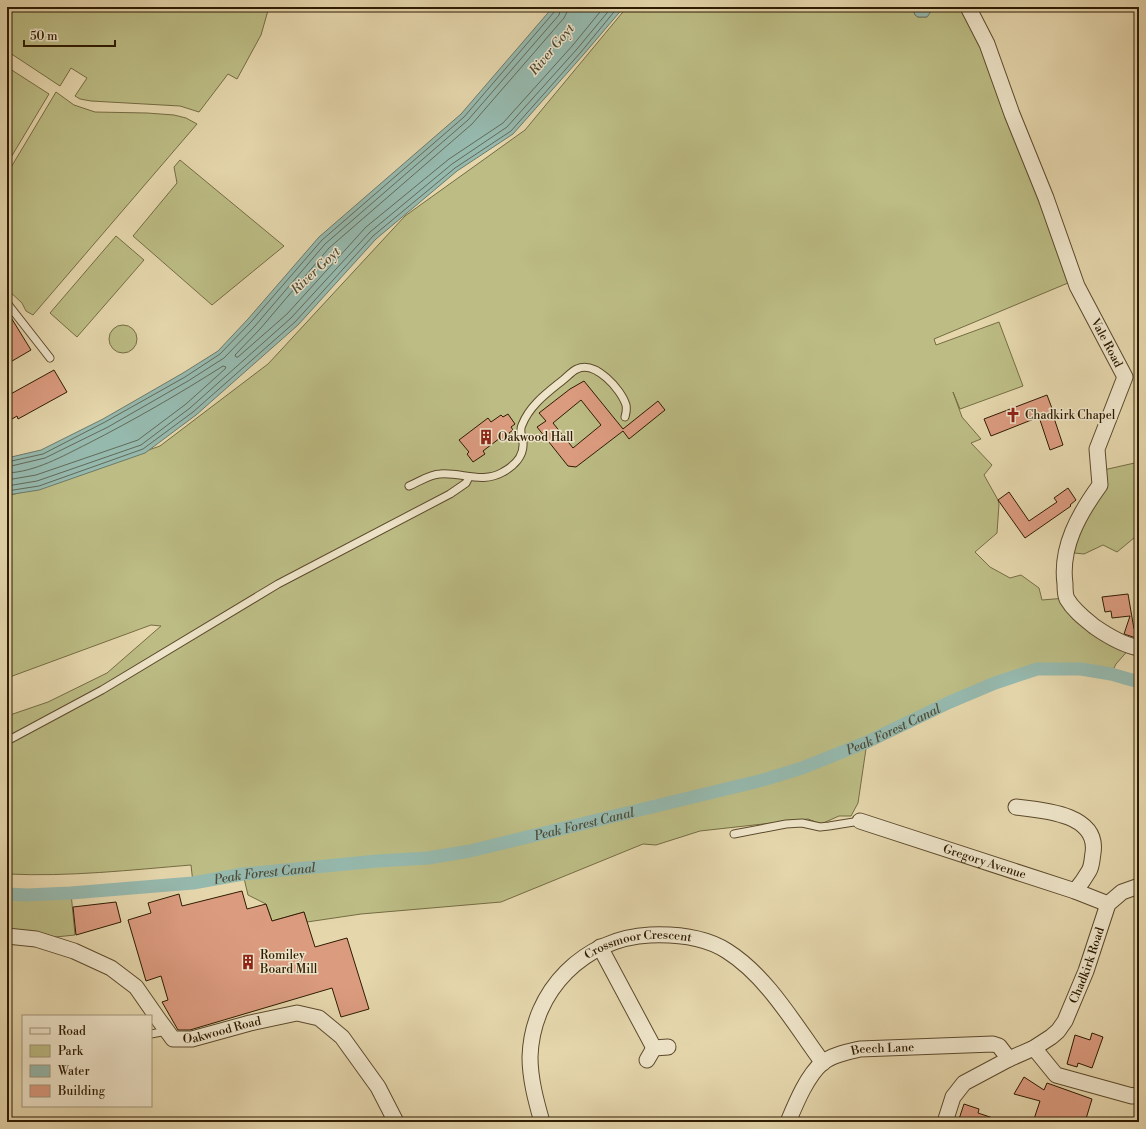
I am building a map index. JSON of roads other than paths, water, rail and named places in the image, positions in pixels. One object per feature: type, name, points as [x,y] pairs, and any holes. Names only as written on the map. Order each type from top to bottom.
[{"type":"street","name":"Vale Road","points":[[968,7],[987,44],[1012,114],[1046,198],[1077,286],[1125,377],[1097,449],[1100,486],[1086,504],[1075,526],[1065,552],[1063,576],[1066,598],[1079,614],[1106,634],[1132,647],[1139,648]]},
{"type":"street","points":[[1016,807],[1061,814],[1078,821],[1090,834],[1094,848],[1090,870],[1075,891]]},
{"type":"street","name":"Gregory Avenue","points":[[860,821],[1075,891],[1108,904]]},
{"type":"street","points":[[1108,904],[1122,892],[1139,886]]},
{"type":"street","name":"Chadkirk Road","points":[[945,1122],[953,1097],[964,1083],[1009,1059],[1034,1048],[1051,1037],[1065,1022],[1086,971],[1108,904]]},
{"type":"street","name":"Crossmoor Crescent","points":[[542,1122],[531,1075],[530,1056],[532,1038],[539,1016],[548,997],[561,976],[579,960],[600,947],[643,935],[666,935],[689,938],[708,942],[726,950],[755,972],[822,1063]]},
{"type":"street","name":"Oakwood Road","points":[[7,936],[44,941],[74,951],[111,968],[136,987],[173,1039],[192,1039],[250,1023],[296,1013],[319,1018],[342,1037],[378,1087],[396,1122]]},
{"type":"street","points":[[600,947],[656,1052]]},
{"type":"street","name":"Beech Lane","points":[[788,1122],[807,1082],[822,1063],[841,1053],[860,1048],[992,1044],[999,1046],[1009,1059]]},
{"type":"street","points":[[1034,1048],[1056,1075],[1132,1096],[1139,1095]]},
{"type":"lane","points":[[7,303],[50,358]]},
{"type":"lane","points":[[409,486],[435,474],[487,477],[500,474],[516,462],[521,454],[523,444],[521,426],[536,403],[576,369],[585,366],[594,368],[604,375],[626,404],[627,410],[625,417]]},
{"type":"lane","points":[[7,741],[102,690],[278,584],[450,494],[466,483],[469,477]]},
{"type":"lane","points":[[734,834],[786,824],[802,823],[829,826],[860,821]]},
{"type":"lane","points":[[152,1034],[167,1031]]},
{"type":"water","name":"River Goyt","points":[[553,7],[624,7],[513,134],[457,171],[376,239],[298,325],[196,415],[145,453],[39,490],[7,495],[7,458],[41,450],[103,419],[218,351],[248,319],[319,237],[461,114]]},
{"type":"water","points":[[914,7],[930,7],[930,13],[927,17],[918,17],[915,15]]},
{"type":"waterway","name":"Peak Forest Canal","points":[[7,894],[27,895],[71,893],[193,883],[243,874],[377,861],[428,858],[470,851],[763,780],[802,768],[867,742],[950,702],[995,683],[1037,669],[1081,669],[1111,674],[1139,682]]},
{"type":"place","name":"Chadkirk Chapel","points":[[1013,415]]},
{"type":"place","name":"Oakwood Hall","points":[[486,437]]},
{"type":"place","name":"Romiley Board Mill","points":[[248,962]]}]
